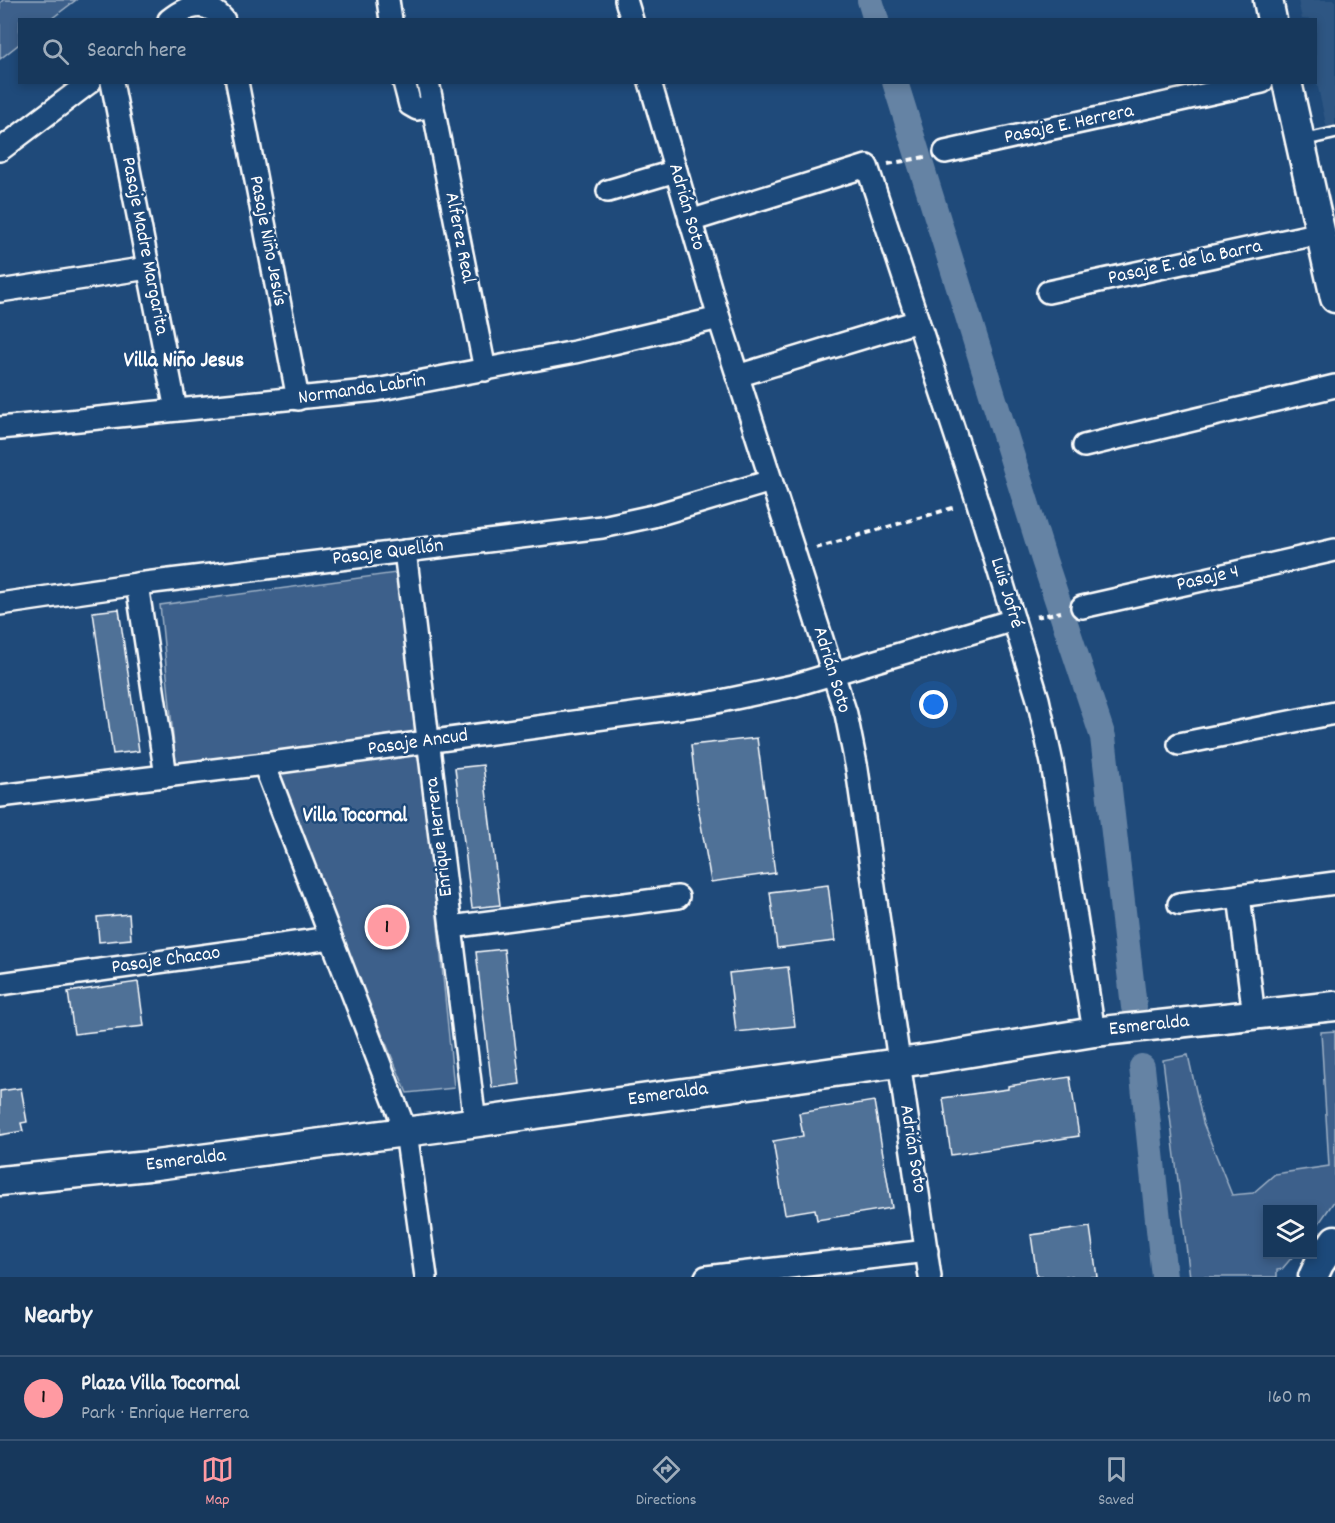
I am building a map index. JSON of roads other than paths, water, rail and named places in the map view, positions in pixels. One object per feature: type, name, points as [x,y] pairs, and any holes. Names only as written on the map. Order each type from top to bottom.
[{"type":"main road","points":[[1268,0],[1272,18]]},
{"type":"main road","points":[[1287,84],[1335,298]]},
{"type":"main road","name":"Esmeralda","points":[[0,1181],[148,1166],[474,1123],[899,1063],[1094,1032],[1335,1006]]},
{"type":"main road","points":[[1313,1277],[1335,1240]]},
{"type":"street","points":[[388,0],[392,18]]},
{"type":"street","points":[[626,0],[631,18]]},
{"type":"street","points":[[172,18],[184,8],[197,3],[212,6],[223,18]]},
{"type":"street","points":[[0,150],[87,84]]},
{"type":"street","name":"Pasaje Madre Margarita","points":[[112,84],[176,410]]},
{"type":"street","name":"Pasaje Niño Jesús","points":[[237,84],[298,399]]},
{"type":"street","points":[[405,84],[410,105],[417,109],[432,106]]},
{"type":"street","name":"Alferez Real","points":[[428,84],[485,370]]},
{"type":"street","name":"Adrián Soto","points":[[651,84],[719,318],[846,714],[857,769],[930,1277]]},
{"type":"street","name":"Pasaje E. Herrera","points":[[936,154],[1253,84]]},
{"type":"street","name":"Luis Jofré","points":[[690,221],[867,166],[977,501],[1038,699],[1053,763],[1094,1032]]},
{"type":"street","points":[[608,191],[676,171]]},
{"type":"street","name":"Pasaje E. de la Barra","points":[[1048,292],[1321,233]]},
{"type":"street","points":[[0,291],[148,268]]},
{"type":"street","name":"Normanda Labrin","points":[[0,428],[384,389],[575,352],[719,318]]},
{"type":"street","points":[[737,376],[918,321]]},
{"type":"street","points":[[1084,446],[1335,386]]},
{"type":"street","name":"Pasaje Quellón","points":[[0,604],[137,584],[602,527],[653,516],[771,482]]},
{"type":"street","name":"Pasaje 4","points":[[1075,609],[1335,550]]},
{"type":"street","name":"Enrique Herrera","points":[[405,552],[474,1123]]},
{"type":"street","points":[[137,584],[166,776]]},
{"type":"street","name":"Pasaje Ancud","points":[[0,796],[264,764],[707,704],[792,686],[1014,620]]},
{"type":"street","points":[[1179,744],[1335,713]]},
{"type":"street","points":[[264,764],[406,1132],[426,1277]]},
{"type":"street","points":[[1179,904],[1335,883]]},
{"type":"street","points":[[1239,896],[1254,1016]]},
{"type":"street","points":[[451,927],[678,897]]},
{"type":"street","name":"Pasaje Chacao","points":[[0,984],[331,938]]},
{"type":"street","points":[[706,1277],[927,1251]]},
{"type":"lane","points":[[1300,141],[1335,133]]},
{"type":"waterway","points":[[870,0],[875,18]]},
{"type":"waterway","points":[[896,84],[1044,560],[1103,737],[1134,1007]]},
{"type":"waterway","points":[[1142,1067],[1164,1277]]},
{"type":"place","name":"Plaza Villa Tocornal","points":[[387,927]]},
{"type":"district","name":"Villa Niño Jesus","points":[[184,362]]},
{"type":"district","name":"Villa Tocornal","points":[[355,817]]}]
